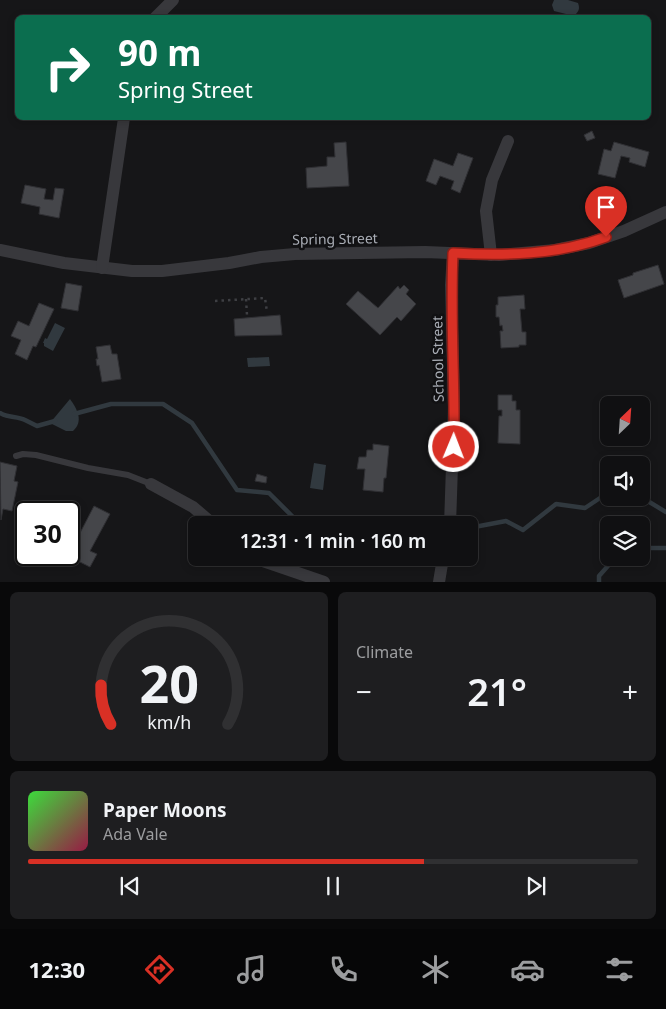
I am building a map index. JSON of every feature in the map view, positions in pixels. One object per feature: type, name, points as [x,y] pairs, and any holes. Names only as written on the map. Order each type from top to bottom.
[{"type":"street","points":[[158,15],[173,0]]},
{"type":"street","points":[[102,268],[124,120]]},
{"type":"street","points":[[491,255],[486,211],[492,180],[508,141]]},
{"type":"street","name":"Spring Street","points":[[0,250],[64,263],[102,268],[162,271],[229,263],[261,256],[295,254],[453,253],[491,255],[555,250],[589,244],[666,212]]},
{"type":"street","name":"School Street","points":[[450,516],[454,407],[451,285],[453,253]]},
{"type":"street","points":[[151,484],[193,507],[204,516]]},
{"type":"street","points":[[277,566],[324,582]]},
{"type":"street","points":[[439,582],[442,566]]},
{"type":"lane","points":[[16,456],[23,454],[36,455],[88,468],[128,475],[151,484]]},
{"type":"path","points":[[215,301],[265,298],[267,312]]},
{"type":"path","points":[[246,299],[247,315]]},
{"type":"shaded area","points":[[554,0],[568,0],[578,3],[579,10],[575,15],[570,15],[554,11],[552,5]]},
{"type":"shaded area","points":[[55,323],[65,328],[53,351],[44,346],[43,343]]},
{"type":"shaded area","points":[[269,357],[270,366],[248,367],[247,358]]},
{"type":"shaded area","points":[[70,399],[79,419],[73,431],[66,431],[50,423]]},
{"type":"shaded area","points":[[314,463],[326,465],[323,490],[310,488]]},
{"type":"building","points":[[592,131],[595,138],[587,141],[584,135]]},
{"type":"building","points":[[346,142],[349,186],[307,188],[306,168],[327,166],[327,157],[335,157],[334,143]]},
{"type":"building","points":[[614,142],[649,152],[645,167],[629,162],[630,158],[621,156],[615,178],[598,174],[604,149],[611,151]]},
{"type":"building","points":[[458,153],[473,158],[460,193],[451,189],[454,181],[440,176],[436,185],[426,181],[434,159],[453,166]]},
{"type":"building","points":[[25,185],[46,189],[44,199],[53,200],[55,188],[64,189],[59,218],[39,214],[40,207],[21,203]]},
{"type":"building","points":[[658,265],[664,284],[624,298],[618,280]]},
{"type":"building","points":[[66,283],[82,286],[78,311],[61,308]]},
{"type":"building","points":[[404,285],[409,290],[406,294],[416,304],[401,321],[397,317],[380,335],[346,304],[358,291],[378,308],[398,286],[400,289]]},
{"type":"building","points":[[524,295],[525,309],[520,309],[522,332],[526,332],[526,345],[501,348],[500,331],[503,331],[502,325],[500,326],[499,317],[496,317],[498,297]]},
{"type":"building","points":[[39,303],[54,309],[36,347],[33,346],[27,360],[15,354],[21,340],[11,336],[18,321],[29,326]]},
{"type":"building","points":[[280,315],[282,335],[235,336],[234,319]]},
{"type":"building","points":[[110,345],[112,354],[117,354],[121,379],[102,382],[99,365],[97,366],[96,347]]},
{"type":"building","points":[[498,395],[512,395],[512,401],[516,401],[516,410],[520,410],[520,444],[498,443],[499,416],[502,416],[502,410],[498,410]]},
{"type":"building","points":[[373,444],[389,446],[383,492],[363,490],[365,469],[357,469],[359,457],[366,457],[367,450],[373,450]]},
{"type":"building","points":[[0,462],[17,466],[14,481],[18,482],[12,511],[3,509],[1,520]]},
{"type":"building","points":[[257,474],[267,477],[266,483],[255,481]]},
{"type":"building","points":[[94,506],[110,514],[90,551],[97,554],[90,567],[80,562],[80,533]]},
{"type":"waterway","points":[[74,414],[111,404],[163,404],[192,423],[237,490],[269,493],[292,516]]},
{"type":"waterway","points":[[0,413],[22,419],[37,426],[55,421]]},
{"type":"waterway","points":[[478,526],[506,521],[523,530],[556,504],[585,508],[600,498]]},
{"type":"waterway","points":[[650,502],[666,512]]},
{"type":"waterway","points":[[650,548],[666,548]]},
{"type":"waterway","points":[[599,582],[599,576],[608,566]]},
{"type":"route","points":[[454,447],[451,285],[453,253],[491,255],[555,250],[589,244],[606,237]]}]
